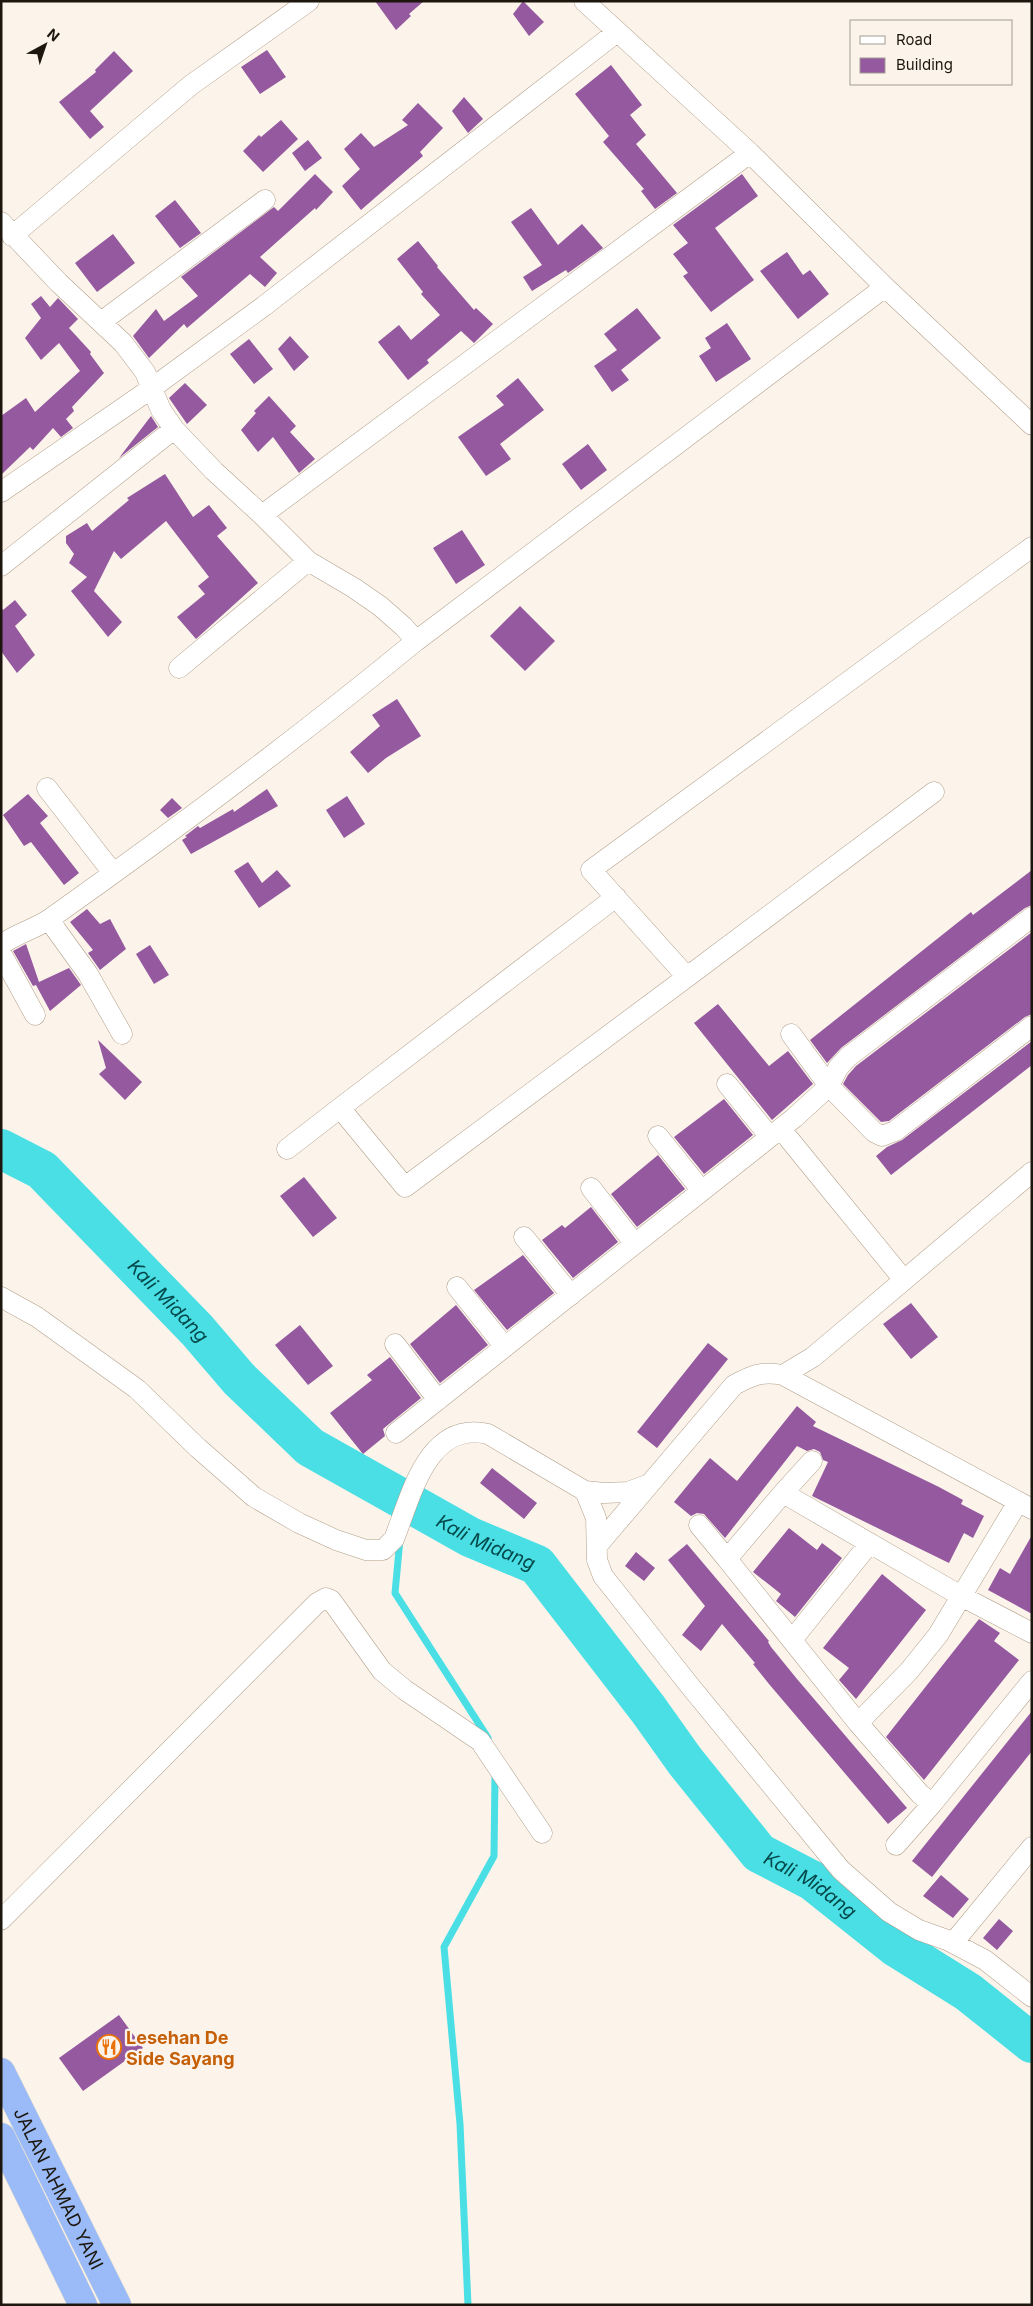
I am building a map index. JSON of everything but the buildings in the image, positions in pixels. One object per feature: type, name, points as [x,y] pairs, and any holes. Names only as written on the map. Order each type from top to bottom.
[{"type":"highway","name":"JALAN AHMAD YANI","points":[[1,2072],[116,2305]]},
{"type":"highway","points":[[1,2137],[83,2305]]},
{"type":"street","points":[[309,1],[192,85],[7,229],[122,343],[145,372],[154,397],[174,429],[214,471],[308,561],[380,606],[416,641]]},
{"type":"street","points":[[584,1],[750,153],[885,287],[1032,425]]},
{"type":"street","points":[[1,492],[152,388],[264,306],[617,32]]},
{"type":"street","points":[[262,515],[750,153]]},
{"type":"street","points":[[101,322],[265,200]]},
{"type":"street","points":[[1,945],[49,920],[113,873],[381,671],[416,641],[885,287]]},
{"type":"street","points":[[1,566],[174,429]]},
{"type":"street","points":[[687,977],[591,870],[1032,547]]},
{"type":"street","points":[[179,668],[308,561]]},
{"type":"street","points":[[47,788],[113,873]]},
{"type":"street","points":[[340,1108],[405,1187],[934,792]]},
{"type":"street","points":[[287,1149],[616,897]]},
{"type":"street","points":[[396,1433],[702,1191],[779,1138],[829,1086],[838,1068],[848,1057],[1032,917]]},
{"type":"street","points":[[49,920],[88,974],[122,1034]]},
{"type":"street","points":[[1,953],[35,1015]]},
{"type":"street","points":[[791,1034],[829,1086],[874,1132],[882,1136],[895,1131],[1032,1026]]},
{"type":"street","points":[[727,1084],[779,1138],[904,1280]]},
{"type":"street","points":[[658,1136],[702,1191]]},
{"type":"street","points":[[784,1375],[813,1357],[1032,1172]]},
{"type":"street","points":[[590,1188],[635,1244]]},
{"type":"street","points":[[524,1237],[571,1295]]},
{"type":"street","points":[[457,1287],[505,1347]]},
{"type":"street","points":[[1,1297],[37,1316],[137,1389],[198,1448],[254,1497],[299,1523],[336,1540],[366,1550],[383,1550],[394,1540],[429,1456],[444,1443],[461,1434],[474,1431],[488,1434],[585,1491],[604,1493],[628,1492],[647,1485]]},
{"type":"street","points":[[394,1344],[438,1400]]},
{"type":"street","points":[[597,1546],[647,1485],[734,1386],[766,1372],[784,1375],[1025,1506],[961,1596],[938,1635],[909,1671],[858,1723]]},
{"type":"street","points":[[726,1558],[812,1461]]},
{"type":"street","points":[[585,1491],[596,1518],[597,1560],[603,1576],[841,1870],[889,1912],[919,1930],[953,1943],[985,1960],[1032,1997]]},
{"type":"street","points":[[783,1493],[961,1596],[1032,1633]]},
{"type":"street","points":[[699,1525],[858,1723],[920,1794],[932,1804]]},
{"type":"street","points":[[792,1640],[869,1544]]},
{"type":"street","points":[[1,1920],[316,1603],[326,1598],[331,1600],[382,1672],[405,1690],[480,1740],[542,1834]]},
{"type":"street","points":[[896,1845],[932,1804],[1032,1681]]},
{"type":"street","points":[[953,1943],[1032,1847]]},
{"type":"waterway","name":"Kali Midang","points":[[1,1149],[42,1170],[197,1330],[239,1379],[310,1447],[470,1537],[537,1565],[648,1709],[685,1761],[759,1853],[813,1881],[896,1947],[968,1992],[1032,2043]]},
{"type":"waterway","points":[[400,1539],[395,1593],[488,1738]]},
{"type":"waterway","points":[[468,2305],[460,2124],[444,1947],[494,1856],[495,1774]]},
{"type":"place","name":"Lesehan De Side Sayang","points":[[109,2047]]}]
